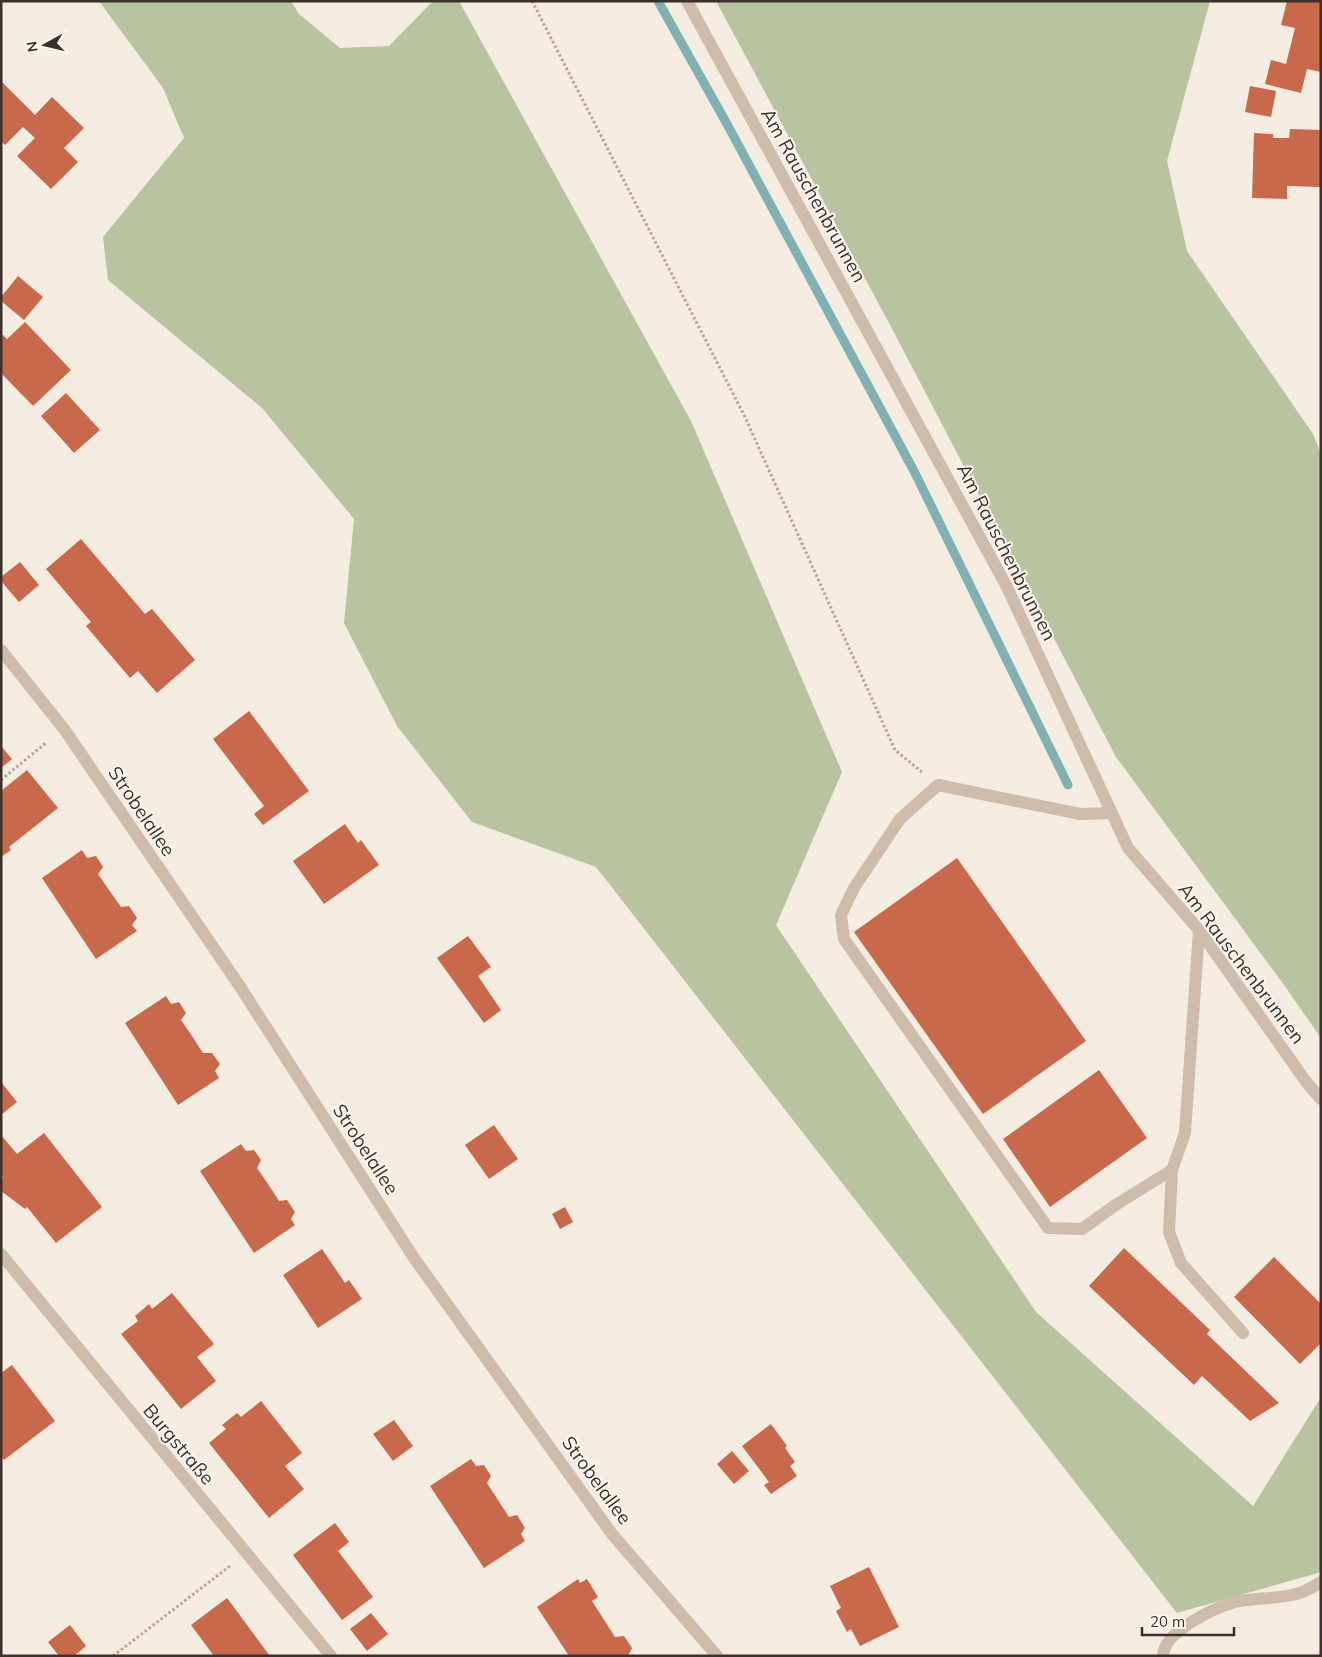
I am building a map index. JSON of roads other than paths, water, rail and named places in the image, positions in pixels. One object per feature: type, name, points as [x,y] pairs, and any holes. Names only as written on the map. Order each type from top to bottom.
[{"type":"street","name":"Am Rauschenbrunnen","points":[[687,1],[1008,587],[1128,848],[1199,930],[1306,1083],[1321,1099]]},
{"type":"street","name":"Strobelallee","points":[[1,650],[64,729],[238,985],[414,1258],[612,1534],[717,1656]]},
{"type":"street","points":[[1112,814],[1080,814],[938,785],[900,820],[854,888],[841,915],[844,939],[1048,1228],[1082,1229],[1117,1204],[1172,1170]]},
{"type":"street","points":[[1199,930],[1185,1133],[1172,1170],[1169,1232],[1181,1263],[1242,1333]]},
{"type":"street","name":"Burgstraße","points":[[1,1254],[330,1656]]},
{"type":"street","points":[[1163,1656],[1169,1642],[1181,1629],[1217,1609],[1235,1602],[1298,1594],[1321,1582]]},
{"type":"waterway","points":[[658,1],[727,124],[914,471],[1068,785]]}]
